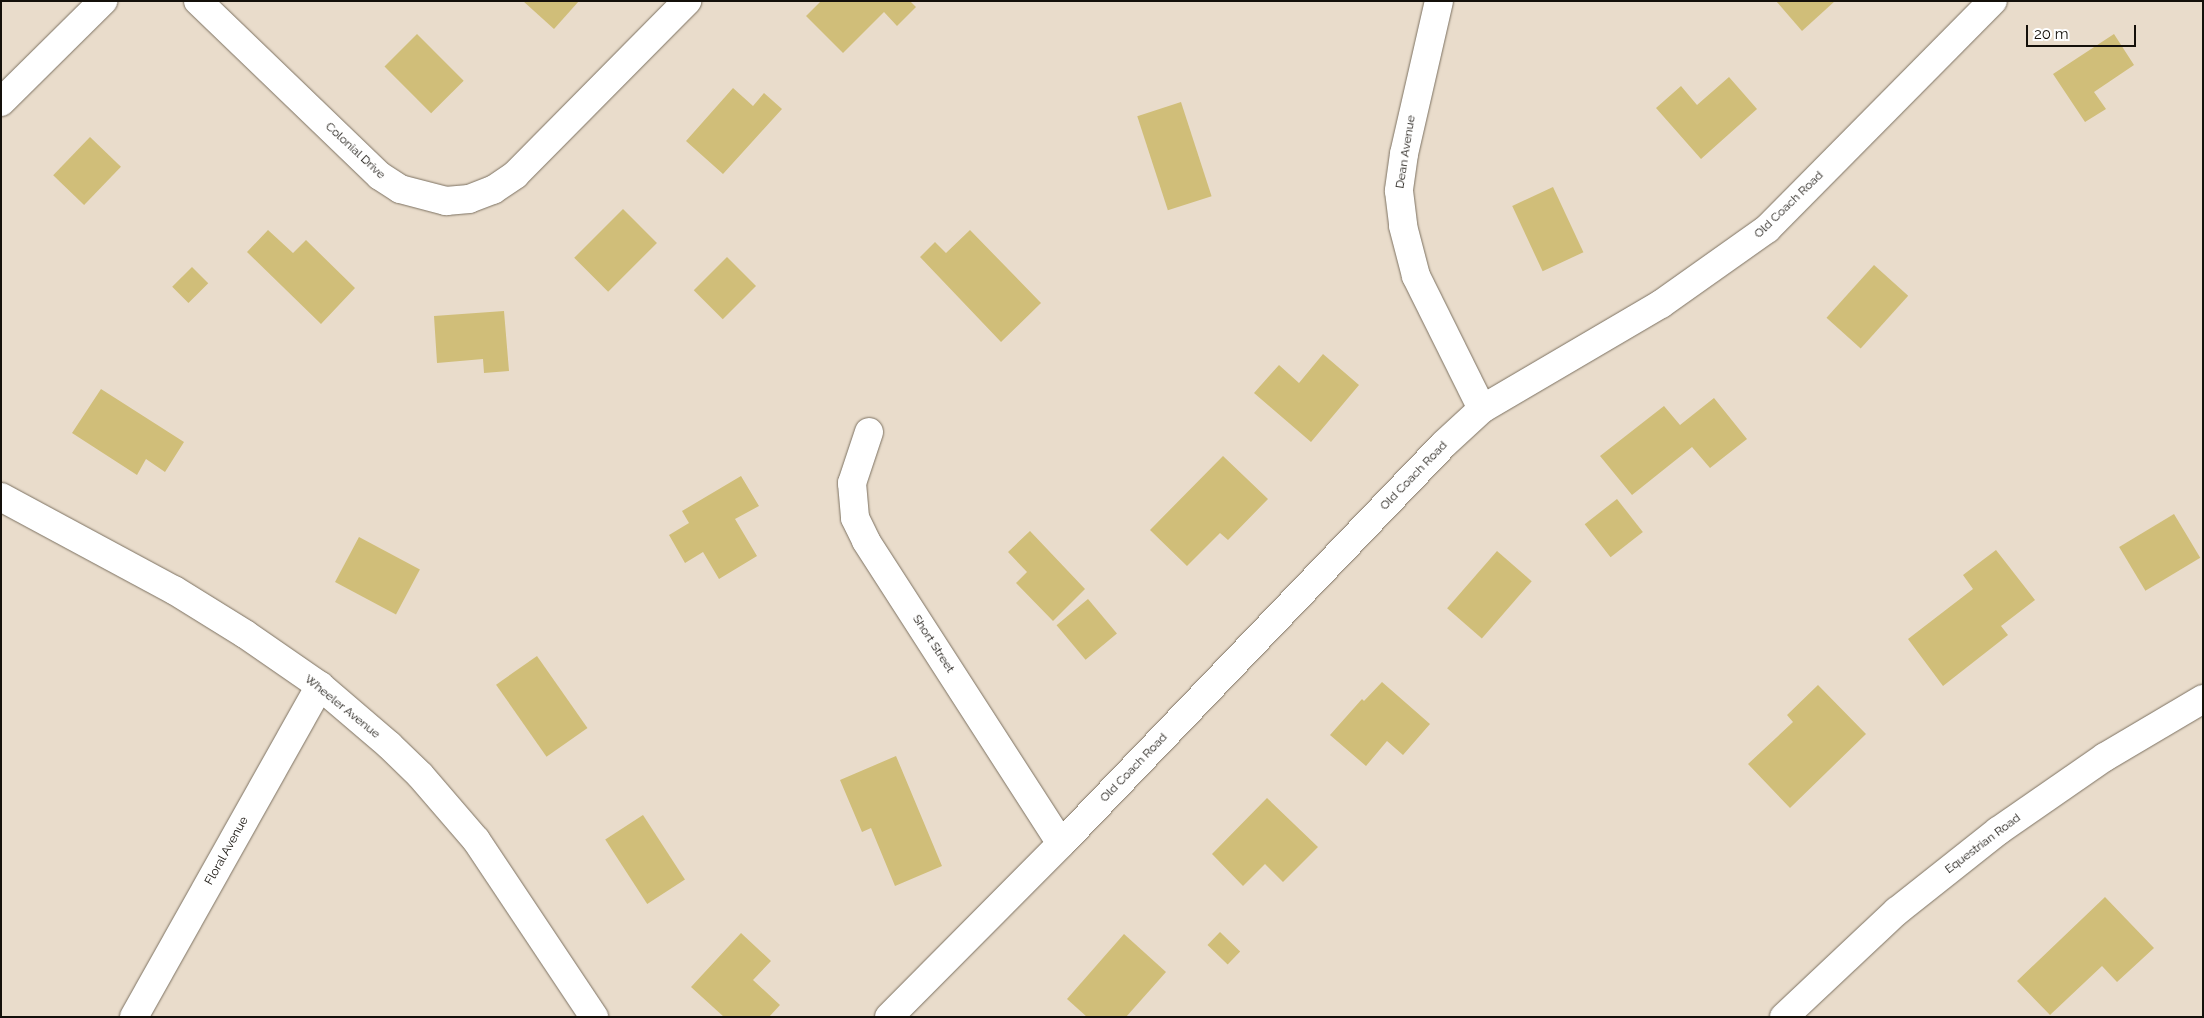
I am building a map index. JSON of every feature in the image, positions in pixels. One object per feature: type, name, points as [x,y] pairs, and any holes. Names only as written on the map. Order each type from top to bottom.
[{"type":"street","points":[[1,102],[103,1]]},
{"type":"street","name":"Colonial Drive","points":[[198,1],[380,176],[400,189],[446,201],[468,199],[493,190],[515,175],[687,1]]},
{"type":"street","name":"Dean Avenue","points":[[1439,1],[1404,154],[1399,191],[1403,226],[1416,276],[1482,409]]},
{"type":"street","name":"Old Coach Road","points":[[889,1017],[1061,844],[1444,444],[1482,409],[1661,304],[1767,229],[1992,1]]},
{"type":"street","name":"Short Street","points":[[869,432],[852,483],[855,518],[866,541],[1061,844]]},
{"type":"street","name":"Wheeler Avenue","points":[[1,497],[174,590],[320,686],[420,775],[476,840],[594,1017]]},
{"type":"street","name":"Floral Avenue","points":[[134,1017],[320,686]]},
{"type":"street","name":"Equestrian Road","points":[[1784,1017],[1897,911],[1998,831],[2105,757],[2203,699]]},
{"type":"building","points":[[523,1],[579,1],[554,29]]},
{"type":"building","points":[[821,1],[910,1],[916,7],[897,26],[884,12],[843,53],[806,16]]},
{"type":"building","points":[[1776,1],[1835,1],[1802,31]]},
{"type":"building","points":[[417,34],[464,81],[431,113],[384,67]]},
{"type":"building","points":[[2114,34],[2134,65],[2094,92],[2106,109],[2085,122],[2053,74]]},
{"type":"building","points":[[1729,77],[1757,109],[1701,159],[1656,108],[1681,86],[1697,105]]},
{"type":"building","points":[[733,88],[753,106],[764,93],[782,109],[723,174],[686,141]]},
{"type":"building","points":[[1181,102],[1212,196],[1168,210],[1137,116]]},
{"type":"building","points":[[90,137],[121,167],[84,205],[53,175]]},
{"type":"building","points":[[1553,187],[1583,252],[1543,271],[1512,206]]},
{"type":"building","points":[[623,209],[657,243],[608,292],[574,258]]},
{"type":"building","points":[[268,230],[293,253],[306,240],[355,288],[321,324],[247,252]]},
{"type":"building","points":[[970,230],[1041,303],[1001,342],[920,257],[935,242],[946,253]]},
{"type":"building","points":[[727,257],[756,286],[723,319],[694,290]]},
{"type":"building","points":[[1874,265],[1908,296],[1861,349],[1826,318]]},
{"type":"building","points":[[192,267],[208,283],[188,303],[172,287]]},
{"type":"building","points":[[504,311],[509,371],[484,373],[483,359],[437,363],[434,316]]},
{"type":"building","points":[[1323,354],[1359,385],[1311,442],[1254,393],[1279,365],[1299,383]]},
{"type":"building","points":[[101,389],[184,442],[165,472],[146,459],[137,475],[72,433]]},
{"type":"building","points":[[1714,398],[1747,439],[1710,468],[1692,447],[1632,495],[1600,456],[1664,406],[1680,425]]},
{"type":"building","points":[[1223,456],[1268,499],[1228,540],[1220,533],[1187,566],[1150,530]]},
{"type":"building","points":[[741,476],[759,506],[735,519],[757,556],[719,579],[703,552],[685,563],[669,535],[689,523],[682,511]]},
{"type":"building","points":[[1617,499],[1643,532],[1611,557],[1585,524]]},
{"type":"building","points":[[2174,514],[2200,558],[2145,591],[2119,547]]},
{"type":"building","points":[[1030,531],[1085,589],[1053,621],[1016,583],[1027,572],[1008,552]]},
{"type":"building","points":[[359,537],[420,569],[396,614],[335,582]]},
{"type":"building","points":[[1996,550],[2035,600],[2001,626],[2008,635],[1943,686],[1908,639],[1973,589],[1963,575]]},
{"type":"building","points":[[1497,551],[1532,581],[1482,639],[1447,608]]},
{"type":"building","points":[[1088,599],[1117,633],[1086,660],[1057,625]]},
{"type":"building","points":[[537,656],[587,728],[547,757],[496,685]]},
{"type":"building","points":[[1382,682],[1430,724],[1403,755],[1387,741],[1366,766],[1330,735],[1362,699],[1364,701]]},
{"type":"building","points":[[1818,685],[1866,734],[1790,808],[1748,764],[1793,722],[1787,715]]},
{"type":"building","points":[[896,756],[942,866],[895,886],[871,828],[862,832],[840,780]]},
{"type":"building","points":[[1267,798],[1318,847],[1283,882],[1265,864],[1243,886],[1212,854]]},
{"type":"building","points":[[643,815],[685,880],[647,904],[605,840]]},
{"type":"building","points":[[2105,897],[2154,948],[2117,982],[2102,966],[2050,1015],[2017,981]]},
{"type":"building","points":[[1220,932],[1240,951],[1228,964],[1207,945]]},
{"type":"building","points":[[741,933],[771,961],[753,980],[780,1005],[769,1017],[724,1017],[691,987]]},
{"type":"building","points":[[1124,934],[1166,972],[1126,1017],[1087,1017],[1067,999]]}]
